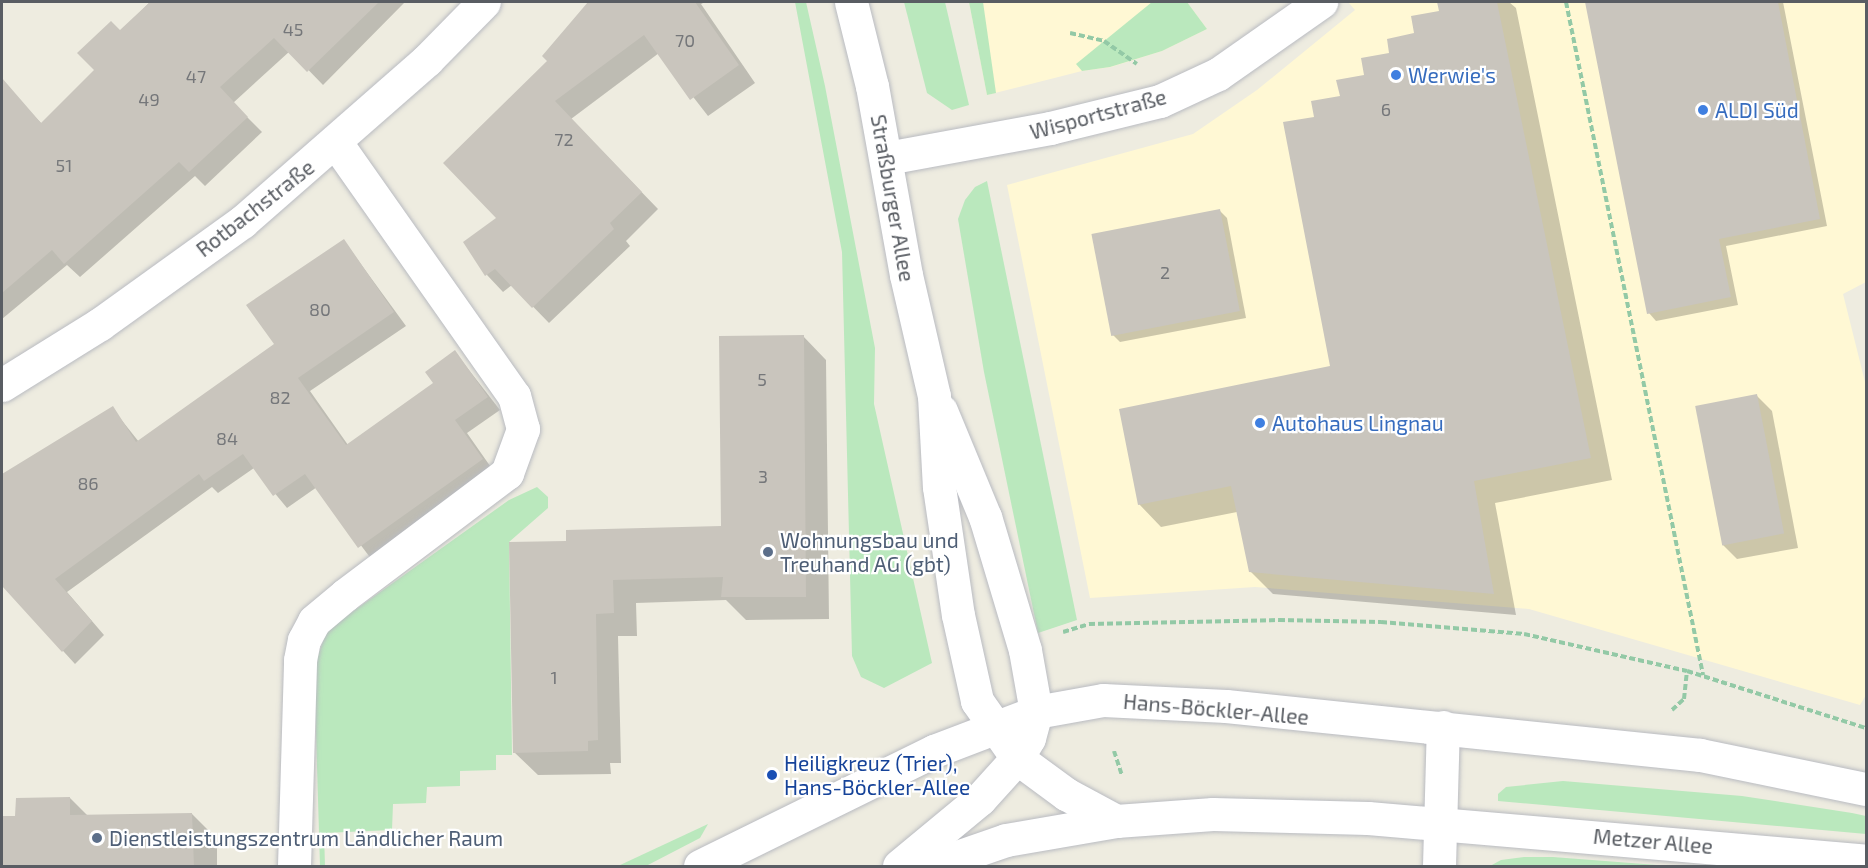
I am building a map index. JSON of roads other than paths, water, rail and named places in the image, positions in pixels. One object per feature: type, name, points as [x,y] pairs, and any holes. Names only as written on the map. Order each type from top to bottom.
[{"type":"street","name":"Rotbachstraße","points":[[2,385],[100,324],[242,222],[336,143],[427,60],[484,2]]},
{"type":"street","name":"Straßburger Allee","points":[[850,2],[886,158],[906,275],[934,396],[985,517],[1025,650],[1036,712]]},
{"type":"street","name":"Wisportstraße","points":[[886,158],[1050,128],[1160,101],[1218,74],[1321,2]]},
{"type":"street","points":[[294,867],[304,640],[314,621],[345,595],[507,473],[524,429],[514,396],[336,143]]},
{"type":"street","name":"Straßburger Allee","points":[[934,396],[939,487],[958,615],[977,701],[994,730],[1017,758],[1066,794],[1116,821]]},
{"type":"street","name":"Hans-Böckler-Allee","points":[[700,867],[934,751],[994,730],[1036,712],[1103,700],[1160,702],[1443,727]]},
{"type":"street","points":[[899,867],[980,799],[1017,758],[1029,738],[1036,712]]},
{"type":"street","points":[[1438,867],[1443,727],[1700,755],[1866,789]]},
{"type":"street","points":[[931,867],[1006,840],[1116,821],[1213,814],[1438,825]]},
{"type":"street","name":"Metzer Allee","points":[[1438,825],[1866,861]]},
{"type":"place","name":"Werwie's","points":[[1396,75]]},
{"type":"place","name":"ALDI Süd","points":[[1703,110]]},
{"type":"place","name":"Autohaus Lingnau","points":[[1260,423]]},
{"type":"place","name":"Wohnungsbau und Treuhand AG (gbt)","points":[[768,552]]},
{"type":"place","name":"Heiligkreuz (Trier), Hans-Böckler-Allee","points":[[772,775]]},
{"type":"place","name":"Dienstleistungszentrum Ländlicher Raum","points":[[97,838]]}]
